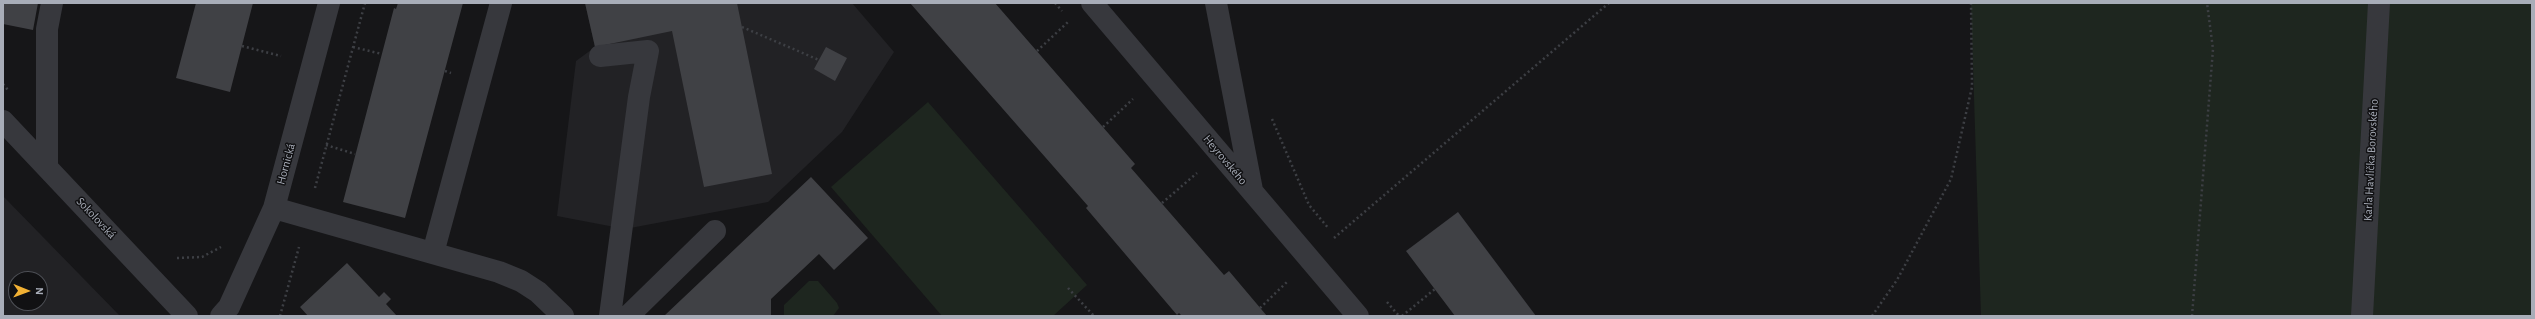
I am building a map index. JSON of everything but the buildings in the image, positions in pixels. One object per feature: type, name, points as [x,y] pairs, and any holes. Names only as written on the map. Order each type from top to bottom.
[{"type":"street","points":[[47,167],[47,29],[52,3]]},
{"type":"street","name":"Hornická","points":[[221,316],[230,307],[274,208],[330,3]]},
{"type":"street","points":[[433,253],[501,3]]},
{"type":"street","name":"Heyrovského","points":[[1092,3],[1358,316]]},
{"type":"street","points":[[1216,3],[1253,192]]},
{"type":"street","name":"Karla Havlíčka Borovského","points":[[2362,316],[2379,3]]},
{"type":"street","points":[[600,56],[648,51],[640,97],[610,316]]},
{"type":"street","name":"Sokolovská","points":[[3,121],[187,316]]},
{"type":"street","points":[[274,208],[499,272],[521,281],[538,292],[564,316]]},
{"type":"street","points":[[628,316],[716,232]]},
{"type":"path","points":[[280,316],[308,218],[326,145],[365,3]]},
{"type":"path","points":[[1307,256],[1335,237],[1609,3]]},
{"type":"path","points":[[1872,316],[1897,280],[1951,179],[1972,87],[1971,3]]},
{"type":"path","points":[[2192,316],[2213,49],[2207,3]]},
{"type":"path","points":[[1036,51],[1070,20]]},
{"type":"path","points":[[742,27],[819,60]]},
{"type":"path","points":[[242,46],[281,56]]},
{"type":"path","points":[[353,47],[382,54]]},
{"type":"path","points":[[279,63],[283,48]]},
{"type":"path","points":[[3,84],[13,95]]},
{"type":"path","points":[[1103,127],[1136,96]]},
{"type":"path","points":[[1271,117],[1309,204],[1340,244]]},
{"type":"path","points":[[326,145],[355,154]]},
{"type":"path","points":[[1162,203],[1201,170]]},
{"type":"path","points":[[172,258],[185,260],[202,257],[223,246]]},
{"type":"path","points":[[1260,308],[1292,278]]},
{"type":"path","points":[[1068,288],[1094,316]]},
{"type":"path","points":[[1384,298],[1401,316],[1435,289]]},
{"type":"shaded area","points":[[585,3],[852,3],[894,52],[842,132],[768,202],[625,229],[557,216],[576,61],[595,47]]},
{"type":"shaded area","points":[[1971,3],[2532,3],[2532,316],[1981,316]]},
{"type":"shaded area","points":[[928,102],[1087,285],[1053,316],[942,316],[831,187]]},
{"type":"shaded area","points":[[3,196],[120,316],[3,316]]},
{"type":"shaded area","points":[[809,281],[818,281],[837,303],[839,308],[833,316],[784,316],[784,305]]}]
